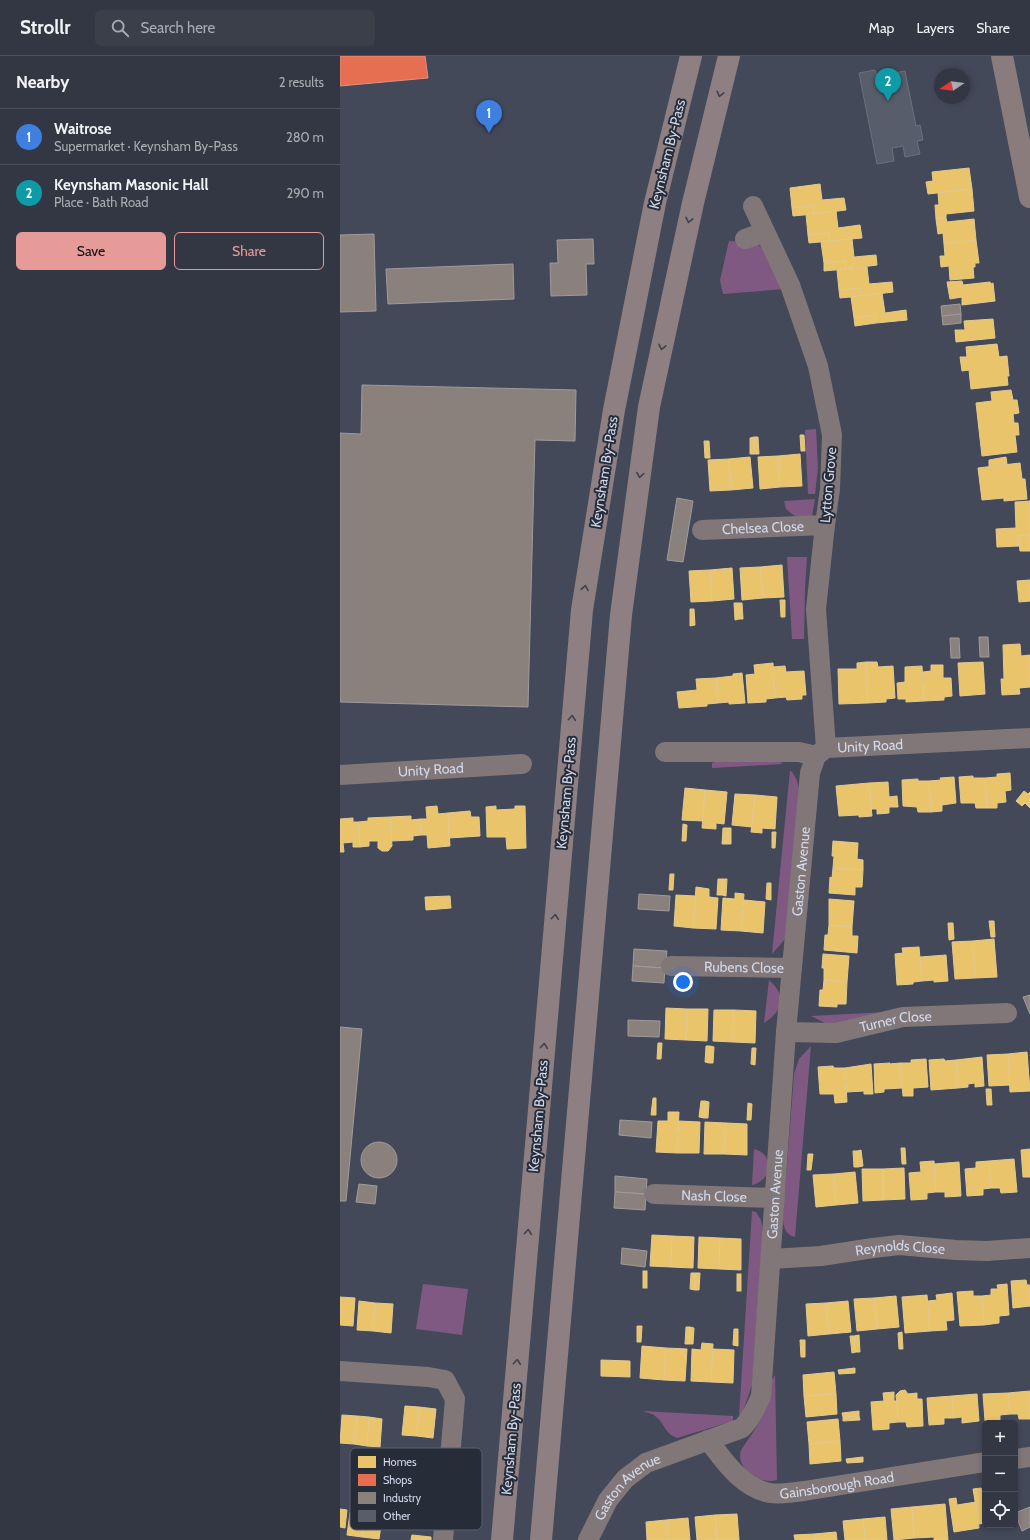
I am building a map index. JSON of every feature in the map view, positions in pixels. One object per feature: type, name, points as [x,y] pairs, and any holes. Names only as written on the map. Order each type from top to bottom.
[{"type":"highway","name":"Keynsham By-Pass","points":[[502,1540],[582,610],[614,410],[655,203],[692,56]]},
{"type":"highway","points":[[540,1540],[621,615],[649,407],[693,203],[729,56]]},
{"type":"main road","points":[[1002,56],[1030,197]]},
{"type":"street","name":"Lytton Grove","points":[[753,206],[790,285],[818,366],[832,435],[830,490],[824,525],[816,609],[821,752]]},
{"type":"street","points":[[745,239],[765,232]]},
{"type":"street","name":"Chelsea Close","points":[[702,530],[824,525]]},
{"type":"street","name":"Unity Road","points":[[664,752],[821,752],[1030,738]]},
{"type":"street","name":"Gaston Avenue","points":[[588,1540],[608,1500],[625,1479],[646,1463],[742,1428],[755,1410],[761,1396],[786,1032],[810,772],[821,752]]},
{"type":"street","name":"Unity Road","points":[[340,775],[522,764]]},
{"type":"street","name":"Rubens Close","points":[[671,966],[792,968]]},
{"type":"street","name":"Turner Close","points":[[786,1032],[836,1033],[903,1017],[1007,1012]]},
{"type":"street","name":"Nash Close","points":[[654,1194],[775,1198]]},
{"type":"street","name":"Reynolds Close","points":[[771,1258],[821,1256],[899,1245],[987,1251],[1030,1248]]},
{"type":"street","points":[[340,1371],[428,1377],[445,1380],[455,1399],[451,1448]]},
{"type":"street","name":"Gainsborough Road","points":[[708,1440],[730,1469],[749,1484],[770,1493],[804,1491],[982,1462]]},
{"type":"street","points":[[1018,1458],[1030,1457]]},
{"type":"street","points":[[443,1540],[444,1530]]},
{"type":"shaded area","points":[[729,241],[753,243],[764,249],[778,272],[785,289],[723,294],[720,280]]},
{"type":"shaded area","points":[[816,429],[818,468],[815,494],[808,494],[805,430]]},
{"type":"shaded area","points":[[815,499],[812,516],[796,517],[786,509],[784,501]]},
{"type":"shaded area","points":[[787,557],[807,557],[804,639],[792,639]]},
{"type":"shaded area","points":[[771,759],[778,760],[783,764],[712,768],[712,763],[715,762]]},
{"type":"shaded area","points":[[790,770],[796,779],[799,791],[785,939],[772,954]]},
{"type":"shaded area","points":[[769,980],[778,992],[780,1003],[779,1008],[775,1013],[764,1023]]},
{"type":"shaded area","points":[[887,1012],[842,1024],[827,1024],[811,1016]]},
{"type":"shaded area","points":[[811,1046],[795,1237],[785,1230],[783,1224],[794,1074],[799,1059]]},
{"type":"shaded area","points":[[754,1149],[761,1152],[765,1156],[768,1162],[768,1167],[764,1178],[759,1183],[752,1185]]},
{"type":"shaded area","points":[[752,1211],[756,1212],[761,1220],[763,1232],[752,1385],[743,1411],[739,1417]]},
{"type":"shaded area","points":[[423,1284],[468,1289],[462,1335],[416,1329]]},
{"type":"shaded area","points":[[775,1375],[777,1480],[770,1481],[757,1478],[750,1474],[745,1469],[740,1457],[741,1450],[762,1417],[771,1391],[772,1380]]},
{"type":"shaded area","points":[[643,1411],[733,1416],[733,1421],[677,1438],[672,1436],[667,1431],[659,1419],[654,1415]]},
{"type":"building: Homes","points":[[969,168],[972,189],[928,194],[926,182],[933,181],[932,172]]},
{"type":"building: Homes","points":[[820,184],[822,200],[844,198],[846,210],[814,214],[813,206],[792,208],[790,188]]},
{"type":"building: Homes","points":[[972,189],[974,211],[946,214],[946,218],[936,219],[935,205],[939,205],[938,193]]},
{"type":"building: Homes","points":[[813,206],[814,214],[793,216],[792,208]]},
{"type":"building: Homes","points":[[836,211],[838,228],[860,225],[862,238],[830,241],[829,233],[808,235],[806,214]]},
{"type":"building: Homes","points":[[946,218],[947,222],[974,219],[976,240],[944,244],[943,233],[938,234],[936,219]]},
{"type":"building: Homes","points":[[829,233],[830,241],[809,243],[808,235]]},
{"type":"building: Homes","points":[[852,239],[854,257],[876,255],[877,265],[846,269],[845,261],[824,263],[821,242]]},
{"type":"building: Homes","points":[[976,240],[979,263],[975,263],[975,267],[973,267],[974,278],[950,280],[949,266],[941,267],[940,256],[945,256],[944,244]]},
{"type":"building: Homes","points":[[845,261],[846,269],[824,271],[824,263]]},
{"type":"building: Homes","points":[[867,267],[869,284],[892,282],[893,292],[861,296],[860,288],[839,290],[837,270]]},
{"type":"building: Homes","points":[[962,281],[963,285],[993,283],[995,301],[962,305],[962,297],[950,299],[947,282]]},
{"type":"building: Homes","points":[[860,288],[861,296],[840,298],[839,290]]},
{"type":"building: Homes","points":[[882,293],[885,313],[906,310],[907,320],[876,323],[875,315],[854,318],[851,297]]},
{"type":"building: Homes","points":[[875,315],[876,323],[855,326],[854,318]]},
{"type":"building: Homes","points":[[993,319],[995,338],[956,342],[955,330],[965,330],[964,321]]},
{"type":"building: Homes","points":[[997,344],[999,357],[1007,356],[1009,376],[1007,376],[1008,385],[971,389],[969,370],[962,371],[960,357],[967,357],[966,347]]},
{"type":"building: Homes","points":[[1011,390],[1013,400],[1017,400],[1019,413],[1013,414],[1014,423],[1018,423],[1019,435],[1015,435],[1017,452],[982,456],[976,403],[992,401],[991,392]]},
{"type":"building: Homes","points":[[800,435],[804,435],[805,451],[801,451]]},
{"type":"building: Homes","points":[[754,437],[758,437],[759,454],[755,454]]},
{"type":"building: Homes","points":[[754,437],[755,454],[750,454],[750,438]]},
{"type":"building: Homes","points":[[704,441],[709,441],[710,458],[705,458]]},
{"type":"building: Homes","points":[[800,454],[802,486],[780,487],[778,456]]},
{"type":"building: Homes","points":[[778,456],[780,487],[760,489],[758,457]]},
{"type":"building: Homes","points":[[750,457],[753,488],[731,490],[729,459]]},
{"type":"building: Homes","points":[[1006,457],[1007,464],[989,466],[989,460]]},
{"type":"building: Homes","points":[[729,459],[731,490],[710,491],[708,460]]},
{"type":"building: Homes","points":[[1020,463],[1022,479],[1025,479],[1027,499],[1004,501],[1004,498],[982,500],[978,468]]},
{"type":"building: Homes","points":[[1030,501],[1030,535],[1018,536],[1019,546],[997,547],[996,529],[1016,528],[1015,502]]},
{"type":"building: Homes","points":[[1030,535],[1030,551],[1020,551],[1018,536]]},
{"type":"building: Homes","points":[[782,565],[784,597],[763,598],[760,567]]},
{"type":"building: Homes","points":[[760,567],[763,598],[742,600],[740,568]]},
{"type":"building: Homes","points":[[732,568],[734,599],[712,601],[710,570]]},
{"type":"building: Homes","points":[[710,570],[712,601],[691,602],[689,571]]},
{"type":"building: Homes","points":[[1030,580],[1030,601],[1019,602],[1017,581]]},
{"type":"building: Homes","points":[[780,600],[785,600],[785,617],[781,617]]},
{"type":"building: Homes","points":[[734,603],[738,603],[739,619],[735,620]]},
{"type":"building: Homes","points":[[738,603],[742,603],[743,619],[739,619]]},
{"type":"building: Homes","points":[[690,609],[694,609],[695,625],[690,626]]},
{"type":"building: Homes","points":[[1020,644],[1021,656],[1030,655],[1030,687],[1019,688],[1020,694],[1002,695],[1001,679],[1004,679],[1003,645]]},
{"type":"building: Homes","points":[[866,662],[868,703],[839,704],[838,669],[857,669],[857,663]]},
{"type":"building: Homes","points":[[866,662],[877,662],[878,667],[893,666],[895,698],[886,699],[886,702],[868,703]]},
{"type":"building: Homes","points":[[983,662],[985,694],[960,696],[958,663]]},
{"type":"building: Homes","points":[[773,663],[775,698],[766,699],[766,702],[748,703],[746,675],[755,674],[754,665]]},
{"type":"building: Homes","points":[[931,665],[943,665],[943,678],[951,678],[952,696],[944,697],[944,700],[924,701],[923,672],[931,671]]},
{"type":"building: Homes","points":[[785,666],[786,672],[804,671],[806,695],[802,695],[802,699],[787,700],[786,697],[775,698],[773,667]]},
{"type":"building: Homes","points":[[922,666],[924,701],[906,702],[906,699],[898,699],[897,683],[905,682],[905,667]]},
{"type":"building: Homes","points":[[742,673],[745,703],[718,703],[716,678],[733,676],[733,674]]},
{"type":"building: Homes","points":[[716,678],[718,703],[707,704],[707,706],[679,708],[677,692],[697,690],[696,679]]},
{"type":"building: Homes","points":[[1010,773],[1011,790],[1005,791],[1006,802],[997,803],[997,808],[987,808],[985,778],[997,777],[997,774]]},
{"type":"building: Homes","points":[[973,776],[973,778],[985,778],[987,808],[976,808],[975,803],[961,803],[959,777]]},
{"type":"building: Homes","points":[[954,777],[956,803],[942,805],[942,811],[931,812],[929,781],[941,780],[940,778]]},
{"type":"building: Homes","points":[[918,779],[918,781],[929,781],[931,812],[918,812],[917,807],[903,806],[902,780]]},
{"type":"building: Homes","points":[[888,782],[889,797],[897,796],[898,807],[889,807],[889,813],[877,814],[877,809],[871,809],[869,783]]},
{"type":"building: Homes","points":[[869,783],[872,816],[839,816],[836,786]]},
{"type":"building: Homes","points":[[685,788],[705,790],[703,821],[682,820]]},
{"type":"building: Homes","points":[[705,790],[727,792],[724,824],[716,823],[716,829],[702,828]]},
{"type":"building: Homes","points":[[1024,791],[1028,794],[1030,792],[1030,808],[1025,803],[1022,806],[1016,801]]},
{"type":"building: Homes","points":[[735,794],[755,795],[752,827],[732,825]]},
{"type":"building: Homes","points":[[755,795],[777,797],[775,829],[762,828],[762,833],[751,832]]},
{"type":"building: Homes","points":[[437,806],[438,814],[448,813],[450,846],[428,848],[427,835],[421,835],[420,819],[427,819],[426,807]]},
{"type":"building: Homes","points":[[496,806],[496,810],[515,809],[515,806],[525,806],[526,848],[507,849],[506,837],[487,837],[486,807]]},
{"type":"building: Homes","points":[[470,811],[471,817],[479,817],[480,836],[449,838],[448,813]]},
{"type":"building: Homes","points":[[411,816],[411,820],[420,819],[421,835],[413,836],[413,840],[391,841],[390,817]]},
{"type":"building: Homes","points":[[390,817],[392,846],[388,851],[382,851],[378,848],[378,841],[369,841],[369,846],[360,847],[358,822],[368,821],[368,818]]},
{"type":"building: Homes","points":[[353,818],[353,822],[358,822],[360,847],[353,847],[353,842],[343,843],[344,852],[340,852],[340,819]]},
{"type":"building: Homes","points":[[683,824],[687,825],[686,841],[682,841]]},
{"type":"building: Homes","points":[[723,828],[728,828],[726,844],[722,844]]},
{"type":"building: Homes","points":[[728,828],[731,828],[731,844],[726,844]]},
{"type":"building: Homes","points":[[772,832],[776,832],[775,848],[772,848]]},
{"type":"building: Homes","points":[[833,841],[858,843],[857,859],[863,860],[863,870],[833,868]]},
{"type":"building: Homes","points":[[833,868],[863,870],[862,887],[855,887],[855,895],[829,893],[830,877],[832,878]]},
{"type":"building: Homes","points":[[670,874],[674,874],[673,890],[669,890]]},
{"type":"building: Homes","points":[[718,879],[722,879],[722,895],[717,895]]},
{"type":"building: Homes","points":[[722,879],[727,879],[726,896],[722,895]]},
{"type":"building: Homes","points":[[767,883],[771,883],[771,900],[766,899]]},
{"type":"building: Homes","points":[[696,887],[709,889],[709,897],[718,898],[716,929],[693,928]]},
{"type":"building: Homes","points":[[735,893],[744,894],[741,931],[721,930],[723,898],[735,899]]},
{"type":"building: Homes","points":[[676,895],[696,896],[693,928],[674,926]]},
{"type":"building: Homes","points":[[450,896],[451,908],[426,910],[425,897]]},
{"type":"building: Homes","points":[[829,899],[854,901],[852,927],[829,925]]},
{"type":"building: Homes","points":[[744,900],[765,902],[763,933],[741,931]]},
{"type":"building: Homes","points":[[989,921],[994,921],[995,937],[991,937]]},
{"type":"building: Homes","points":[[948,923],[953,923],[954,939],[949,940]]},
{"type":"building: Homes","points":[[829,925],[852,927],[852,936],[858,936],[857,953],[824,950],[825,935],[828,935]]},
{"type":"building: Homes","points":[[994,939],[997,977],[975,978],[973,941]]},
{"type":"building: Homes","points":[[973,941],[975,978],[955,979],[952,942]]},
{"type":"building: Homes","points":[[919,947],[922,981],[913,982],[913,984],[897,985],[895,954],[903,953],[902,948]]},
{"type":"building: Homes","points":[[823,954],[849,956],[847,982],[824,980],[824,968],[822,968]]},
{"type":"building: Homes","points":[[946,955],[948,981],[922,981],[920,957]]},
{"type":"building: Homes","points":[[824,980],[847,982],[846,1004],[837,1004],[837,1007],[819,1006],[820,990],[823,990]]},
{"type":"building: Homes","points":[[666,1008],[687,1009],[686,1040],[665,1039]]},
{"type":"building: Homes","points":[[687,1009],[708,1009],[707,1041],[686,1040]]},
{"type":"building: Homes","points":[[714,1010],[734,1010],[733,1042],[713,1041]]},
{"type":"building: Homes","points":[[734,1010],[756,1011],[755,1043],[733,1042]]},
{"type":"building: Homes","points":[[658,1043],[662,1043],[661,1059],[657,1059]]},
{"type":"building: Homes","points":[[706,1046],[710,1046],[709,1063],[705,1062]]},
{"type":"building: Homes","points":[[710,1046],[714,1047],[713,1063],[709,1063]]},
{"type":"building: Homes","points":[[752,1048],[756,1048],[755,1065],[751,1064]]},
{"type":"building: Homes","points":[[1027,1052],[1030,1091],[1010,1092],[1008,1054]]},
{"type":"building: Homes","points":[[1008,1054],[1010,1085],[989,1086],[987,1055]]},
{"type":"building: Homes","points":[[982,1057],[984,1086],[975,1087],[975,1083],[968,1084],[968,1087],[958,1088],[956,1060]]},
{"type":"building: Homes","points":[[926,1059],[928,1087],[913,1088],[913,1096],[903,1096],[900,1063],[911,1063],[911,1060]]},
{"type":"building: Homes","points":[[944,1059],[945,1061],[956,1060],[958,1088],[931,1090],[929,1060]]},
{"type":"building: Homes","points":[[890,1063],[889,1064],[900,1063],[902,1088],[884,1089],[884,1092],[875,1093],[874,1064]]},
{"type":"building: Homes","points":[[871,1064],[873,1094],[864,1094],[864,1091],[847,1092],[845,1068]]},
{"type":"building: Homes","points":[[833,1066],[834,1068],[845,1068],[847,1102],[835,1103],[834,1094],[820,1094],[818,1067]]},
{"type":"building: Homes","points":[[986,1089],[991,1089],[992,1105],[987,1105]]},
{"type":"building: Homes","points":[[653,1098],[656,1098],[656,1115],[651,1115]]},
{"type":"building: Homes","points":[[701,1101],[705,1101],[704,1118],[699,1117]]},
{"type":"building: Homes","points":[[705,1101],[709,1102],[708,1118],[704,1118]]},
{"type":"building: Homes","points":[[748,1103],[752,1104],[751,1120],[747,1120]]},
{"type":"building: Homes","points":[[668,1112],[679,1112],[677,1153],[656,1152],[658,1121],[668,1121]]},
{"type":"building: Homes","points":[[679,1121],[700,1122],[699,1153],[677,1153]]},
{"type":"building: Homes","points":[[705,1122],[726,1123],[724,1154],[704,1154]]},
{"type":"building: Homes","points":[[726,1123],[747,1124],[747,1155],[724,1154]]},
{"type":"building: Homes","points":[[901,1148],[905,1148],[906,1164],[902,1164]]},
{"type":"building: Homes","points":[[1030,1149],[1030,1177],[1023,1177],[1021,1150]]},
{"type":"building: Homes","points":[[861,1150],[863,1166],[858,1167],[857,1151]]},
{"type":"building: Homes","points":[[853,1151],[857,1151],[858,1167],[854,1167]]},
{"type":"building: Homes","points":[[808,1154],[813,1154],[811,1170],[807,1170]]},
{"type":"building: Homes","points":[[1014,1159],[1017,1192],[1001,1193],[1000,1188],[991,1188],[989,1161]]},
{"type":"building: Homes","points":[[934,1161],[936,1192],[927,1193],[927,1199],[911,1200],[909,1173],[921,1172],[920,1162]]},
{"type":"building: Homes","points":[[989,1161],[991,1188],[983,1189],[983,1195],[967,1196],[965,1169],[976,1168],[976,1162]]},
{"type":"building: Homes","points":[[959,1162],[961,1196],[945,1197],[945,1192],[936,1192],[934,1164]]},
{"type":"building: Homes","points":[[904,1168],[905,1199],[883,1200],[883,1169]]},
{"type":"building: Homes","points":[[862,1169],[883,1169],[883,1200],[863,1201]]},
{"type":"building: Homes","points":[[855,1172],[858,1203],[836,1205],[834,1174]]},
{"type":"building: Homes","points":[[834,1174],[836,1205],[816,1207],[813,1175]]},
{"type":"building: Homes","points":[[652,1235],[672,1236],[671,1267],[650,1266]]},
{"type":"building: Homes","points":[[672,1236],[694,1237],[693,1268],[671,1267]]},
{"type":"building: Homes","points":[[699,1237],[720,1238],[719,1269],[698,1268]]},
{"type":"building: Homes","points":[[720,1238],[741,1239],[741,1270],[719,1269]]},
{"type":"building: Homes","points":[[643,1271],[647,1271],[647,1288],[643,1288]]},
{"type":"building: Homes","points":[[691,1273],[695,1273],[695,1290],[690,1289]]},
{"type":"building: Homes","points":[[695,1273],[700,1273],[699,1290],[695,1290]]},
{"type":"building: Homes","points":[[737,1274],[741,1274],[741,1291],[737,1291]]},
{"type":"building: Homes","points":[[1026,1280],[1027,1285],[1030,1285],[1030,1306],[1013,1308],[1011,1281]]},
{"type":"building: Homes","points":[[1007,1284],[1009,1315],[999,1316],[999,1323],[984,1325],[982,1296],[991,1295],[991,1289],[998,1289],[997,1285]]},
{"type":"building: Homes","points":[[973,1291],[973,1296],[982,1296],[984,1325],[960,1326],[957,1292]]},
{"type":"building: Homes","points":[[952,1293],[954,1320],[946,1321],[947,1330],[930,1331],[928,1301],[937,1300],[936,1295]]},
{"type":"building: Homes","points":[[927,1295],[930,1331],[905,1333],[902,1297]]},
{"type":"building: Homes","points":[[896,1296],[899,1327],[877,1329],[874,1298]]},
{"type":"building: Homes","points":[[340,1297],[355,1298],[353,1326],[340,1325]]},
{"type":"building: Homes","points":[[874,1298],[877,1329],[857,1331],[854,1299]]},
{"type":"building: Homes","points":[[359,1301],[375,1303],[373,1331],[357,1330]]},
{"type":"building: Homes","points":[[848,1301],[851,1332],[829,1334],[826,1303]]},
{"type":"building: Homes","points":[[375,1303],[393,1304],[391,1333],[373,1331]]},
{"type":"building: Homes","points":[[826,1303],[829,1334],[808,1336],[806,1304]]},
{"type":"building: Homes","points":[[637,1326],[642,1326],[641,1342],[637,1342]]},
{"type":"building: Homes","points":[[686,1327],[690,1327],[689,1344],[685,1344]]},
{"type":"building: Homes","points":[[690,1327],[694,1328],[693,1344],[689,1344]]},
{"type":"building: Homes","points":[[734,1329],[738,1329],[738,1346],[733,1345]]},
{"type":"building: Homes","points":[[902,1332],[903,1349],[899,1349],[898,1333]]},
{"type":"building: Homes","points":[[859,1335],[860,1352],[856,1352],[854,1336]]},
{"type":"building: Homes","points":[[850,1336],[854,1336],[856,1352],[852,1353]]},
{"type":"building: Homes","points":[[800,1340],[805,1340],[805,1357],[801,1357]]},
{"type":"building: Homes","points":[[702,1343],[713,1344],[711,1382],[691,1381],[692,1349],[701,1350]]},
{"type":"building: Homes","points":[[642,1346],[666,1348],[664,1380],[640,1378]]},
{"type":"building: Homes","points":[[666,1348],[687,1349],[685,1381],[664,1380]]},
{"type":"building: Homes","points":[[713,1349],[734,1350],[733,1383],[711,1382]]},
{"type":"building: Homes","points":[[601,1360],[630,1361],[630,1377],[601,1376]]},
{"type":"building: Homes","points":[[855,1368],[855,1373],[839,1374],[838,1370]]},
{"type":"building: Homes","points":[[834,1372],[836,1394],[804,1396],[803,1375]]},
{"type":"building: Homes","points":[[905,1390],[908,1394],[917,1393],[917,1399],[922,1399],[923,1426],[907,1427],[906,1422],[898,1422],[896,1395],[900,1391]]},
{"type":"building: Homes","points":[[1030,1391],[1030,1419],[1019,1419],[1018,1414],[1010,1414],[1008,1393]]},
{"type":"building: Homes","points":[[894,1392],[894,1401],[897,1401],[898,1422],[889,1423],[889,1429],[873,1430],[871,1402],[884,1401],[883,1393]]},
{"type":"building: Homes","points":[[1008,1393],[1010,1414],[1000,1415],[1000,1420],[985,1420],[983,1394]]},
{"type":"building: Homes","points":[[836,1394],[837,1414],[806,1417],[804,1396]]},
{"type":"building: Homes","points":[[977,1394],[979,1421],[962,1423],[962,1417],[954,1418],[952,1396]]},
{"type":"building: Homes","points":[[952,1396],[954,1418],[944,1418],[944,1424],[929,1425],[927,1398]]},
{"type":"building: Homes","points":[[405,1406],[419,1407],[417,1436],[402,1435]]},
{"type":"building: Homes","points":[[419,1407],[436,1409],[433,1438],[417,1436]]},
{"type":"building: Homes","points":[[859,1411],[859,1416],[843,1417],[842,1413]]},
{"type":"building: Homes","points":[[342,1415],[357,1416],[354,1444],[340,1443]]},
{"type":"building: Homes","points":[[357,1416],[369,1417],[367,1446],[354,1444]]},
{"type":"building: Homes","points":[[859,1416],[860,1420],[843,1421],[843,1417]]},
{"type":"building: Homes","points":[[369,1417],[382,1419],[380,1447],[367,1446]]},
{"type":"building: Homes","points":[[838,1419],[840,1441],[809,1444],[807,1422]]},
{"type":"building: Homes","points":[[840,1441],[841,1461],[810,1464],[809,1444]]},
{"type":"building: Homes","points":[[863,1457],[863,1462],[847,1463],[846,1459]]},
{"type":"building: Homes","points":[[981,1488],[982,1492],[982,1524],[979,1524],[973,1489]]},
{"type":"building: Homes","points":[[956,1498],[957,1505],[976,1502],[979,1528],[954,1532],[949,1499]]},
{"type":"building: Homes","points":[[945,1504],[948,1540],[934,1540],[934,1537],[914,1538],[912,1507]]},
{"type":"building: Homes","points":[[912,1507],[914,1538],[894,1540],[891,1509]]},
{"type":"building: Homes","points":[[340,1509],[347,1510],[345,1528],[340,1527]]},
{"type":"building: Homes","points":[[350,1513],[350,1530],[363,1530],[362,1537],[347,1535]]},
{"type":"building: Homes","points":[[737,1514],[739,1540],[717,1540],[715,1515]]},
{"type":"building: Homes","points":[[715,1515],[717,1540],[697,1540],[695,1517]]},
{"type":"building: Homes","points":[[885,1517],[887,1540],[865,1540],[863,1519]]},
{"type":"building: Homes","points":[[688,1518],[690,1540],[668,1540],[666,1520]]},
{"type":"building: Homes","points":[[863,1519],[865,1540],[845,1540],[843,1521]]},
{"type":"building: Homes","points":[[666,1520],[668,1540],[647,1540],[646,1522]]},
{"type":"building: Homes","points":[[363,1530],[380,1530],[379,1539],[362,1537]]},
{"type":"building: Homes","points":[[836,1532],[837,1540],[815,1540],[814,1534]]},
{"type":"building: Homes","points":[[814,1534],[815,1540],[795,1540],[794,1535]]},
{"type":"building: Homes","points":[[412,1535],[431,1537],[431,1540],[411,1540]]},
{"type":"building: Shops","points":[[340,56],[425,56],[428,78],[340,86]]},
{"type":"building: Industry","points":[[374,234],[376,311],[340,312],[340,235]]},
{"type":"building: Industry","points":[[593,239],[594,264],[586,264],[587,295],[551,296],[550,263],[558,263],[557,240]]},
{"type":"building: Industry","points":[[513,264],[514,299],[388,304],[386,269]]},
{"type":"building: Industry","points":[[960,304],[961,314],[942,316],[941,306]]},
{"type":"building: Industry","points":[[961,314],[961,323],[943,325],[942,316]]},
{"type":"building: Industry","points":[[362,385],[576,390],[575,441],[535,440],[528,707],[340,702],[340,433],[361,434]]},
{"type":"building: Industry","points":[[677,498],[693,501],[683,562],[667,560]]},
{"type":"building: Industry","points":[[979,637],[988,637],[989,657],[980,657]]},
{"type":"building: Industry","points":[[950,638],[959,638],[960,658],[951,658]]},
{"type":"building: Industry","points":[[639,894],[670,896],[669,911],[638,909]]},
{"type":"building: Industry","points":[[634,949],[667,951],[665,968],[633,966]]},
{"type":"building: Industry","points":[[633,966],[665,968],[664,983],[632,981]]},
{"type":"building: Industry","points":[[1030,995],[1030,1014],[1023,997]]},
{"type":"building: Industry","points":[[628,1020],[660,1021],[659,1037],[628,1036]]},
{"type":"building: Industry","points":[[340,1027],[362,1029],[346,1201],[340,1201]]},
{"type":"building: Industry","points":[[620,1120],[652,1122],[651,1138],[619,1135]]},
{"type":"building: Industry","points":[[383,1142],[392,1147],[396,1153],[396,1167],[392,1173],[383,1178],[375,1178],[366,1173],[362,1167],[361,1156],[366,1147],[372,1143]]},
{"type":"building: Industry","points":[[615,1176],[647,1179],[646,1194],[615,1192]]},
{"type":"building: Industry","points":[[359,1184],[377,1186],[375,1204],[356,1202]]},
{"type":"building: Industry","points":[[615,1192],[646,1194],[645,1210],[614,1208]]},
{"type":"building: Industry","points":[[622,1248],[647,1251],[645,1267],[621,1264]]},
{"type":"building: Industry","points":[[1030,1507],[1030,1527],[1022,1531],[1018,1521],[1018,1512]]},
{"type":"building: Other","points":[[875,70],[877,76],[905,71],[916,126],[920,125],[923,140],[917,141],[920,154],[905,157],[903,146],[892,148],[894,161],[877,164],[859,73]]},
{"type":"place","name":"Keynsham Masonic Hall","points":[[888,101]]},
{"type":"place","name":"Waitrose","points":[[489,133]]}]
